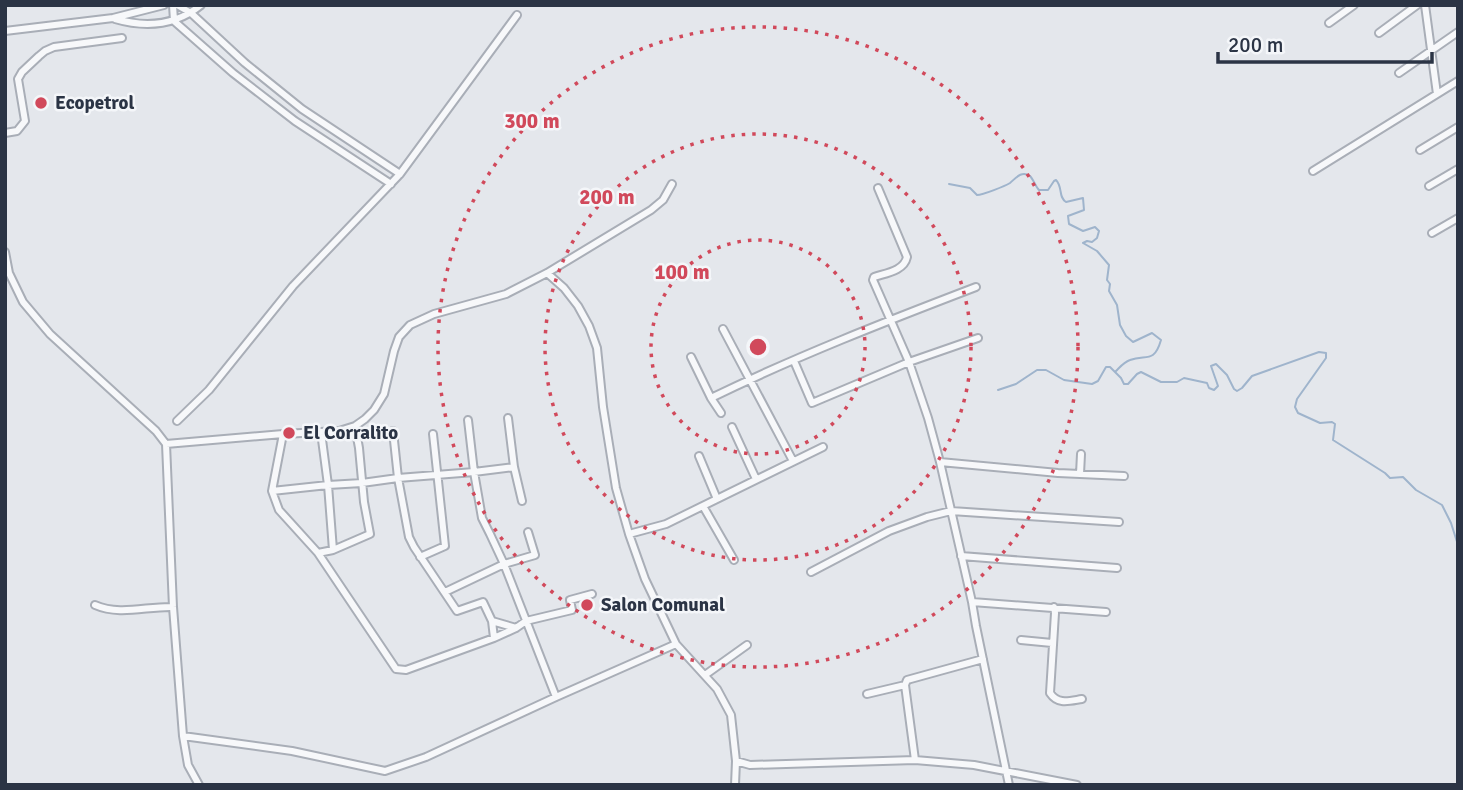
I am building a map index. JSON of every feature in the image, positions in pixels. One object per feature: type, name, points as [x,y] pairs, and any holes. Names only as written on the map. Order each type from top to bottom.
[{"type":"street","points":[[5,39],[6,31],[113,18],[164,5]]},
{"type":"street","points":[[174,21],[175,5],[191,13],[245,63],[302,109],[400,174]]},
{"type":"street","points":[[113,18],[133,24],[154,25],[174,21],[201,5]]},
{"type":"street","points":[[1329,23],[1354,5]]},
{"type":"street","points":[[1379,33],[1418,5]]},
{"type":"street","points":[[1425,5],[1437,94]]},
{"type":"street","points":[[177,421],[209,390],[293,286],[400,174],[517,15]]},
{"type":"street","points":[[174,21],[233,73],[295,121],[391,184]]},
{"type":"street","points":[[1399,73],[1458,32]]},
{"type":"street","points":[[5,133],[17,131],[25,121],[18,79],[45,51],[54,47],[122,38]]},
{"type":"street","points":[[1313,171],[1458,81]]},
{"type":"street","points":[[295,121],[302,109]]},
{"type":"street","points":[[1420,150],[1458,127]]},
{"type":"street","points":[[1429,186],[1458,169]]},
{"type":"street","points":[[166,444],[339,431],[355,426],[374,410],[384,394],[394,351],[400,337],[410,325],[434,314],[506,294],[547,273],[651,211],[663,200],[672,184]]},
{"type":"street","points":[[878,188],[907,257],[906,262],[899,268],[874,277],[873,280],[909,362],[940,462],[972,601],[1009,785]]},
{"type":"street","points":[[1432,233],[1458,218]]},
{"type":"street","points":[[5,252],[9,273],[23,302],[50,334],[156,431],[166,444],[173,607],[183,736],[188,765],[200,785]]},
{"type":"street","points":[[547,273],[564,288],[589,326],[597,348],[616,488],[629,534],[645,579],[676,644],[717,689],[731,715],[736,761],[735,785]]},
{"type":"street","points":[[711,398],[749,379],[976,287]]},
{"type":"street","points":[[723,329],[793,461]]},
{"type":"street","points":[[794,361],[812,403],[909,362],[978,338]]},
{"type":"street","points":[[691,357],[721,413]]},
{"type":"street","points":[[508,418],[514,467],[522,501]]},
{"type":"street","points":[[468,420],[481,518],[504,564],[556,697]]},
{"type":"street","points":[[318,553],[333,550],[370,534],[355,426]]},
{"type":"street","points":[[732,427],[756,479]]},
{"type":"street","points":[[393,431],[409,537],[457,611],[483,602],[492,621],[494,638]]},
{"type":"street","points":[[321,432],[333,550]]},
{"type":"street","points":[[283,434],[272,491],[279,510],[318,553],[396,669],[405,670],[494,638],[526,621],[572,610],[570,600],[592,594]]},
{"type":"street","points":[[420,557],[445,546],[433,434]]},
{"type":"street","points":[[629,534],[666,524],[823,447]]},
{"type":"street","points":[[1080,474],[1081,454]]},
{"type":"street","points":[[699,456],[717,499]]},
{"type":"street","points":[[940,462],[1124,476]]},
{"type":"street","points":[[272,491],[514,467]]},
{"type":"street","points":[[704,506],[734,560]]},
{"type":"street","points":[[811,572],[889,531],[951,511],[1119,522]]},
{"type":"street","points":[[444,592],[504,564],[535,555],[528,532]]},
{"type":"street","points":[[961,556],[1117,568]]},
{"type":"street","points":[[972,601],[1106,612]]},
{"type":"street","points":[[95,605],[106,610],[173,607]]},
{"type":"street","points":[[1054,607],[1050,693],[1054,699],[1063,702],[1082,699]]},
{"type":"street","points":[[492,621],[516,628]]},
{"type":"street","points":[[1021,640],[1052,643]]},
{"type":"street","points":[[183,736],[292,751],[385,771],[426,757],[676,644]]},
{"type":"street","points":[[705,675],[747,645]]},
{"type":"street","points":[[915,760],[905,685],[908,680],[983,660]]},
{"type":"street","points":[[867,694],[905,685]]},
{"type":"street","points":[[736,761],[750,765],[915,760],[974,765],[1077,785]]},
{"type":"waterway","points":[[949,184],[970,188],[977,195],[1004,186],[1024,174],[1030,176],[1039,190],[1048,190],[1056,180],[1066,202],[1083,198],[1084,210],[1068,216],[1069,224],[1083,231],[1095,227],[1099,231],[1092,242],[1083,243],[1097,251],[1109,265],[1109,291],[1117,305],[1120,325],[1126,336],[1133,342],[1152,333],[1161,340],[1152,355],[1128,361],[1116,371]]},
{"type":"waterway","points":[[998,390],[1016,384],[1037,370],[1046,370],[1064,380],[1092,384],[1098,381],[1106,367],[1110,367],[1124,384],[1128,384],[1141,372],[1161,382],[1177,382],[1184,378],[1207,383],[1209,388],[1214,390],[1218,386],[1211,366],[1216,364],[1237,391],[1252,376],[1319,352],[1326,353],[1326,358],[1297,399],[1295,407],[1298,413],[1320,423],[1332,422],[1335,424],[1333,440],[1390,478],[1403,477],[1416,490],[1442,505],[1458,545]]},
{"type":"place","name":"Ecopetrol","points":[[41,103]]},
{"type":"place","name":"El Corralito","points":[[289,433]]},
{"type":"place","name":"Salon Comunal","points":[[587,605]]}]
